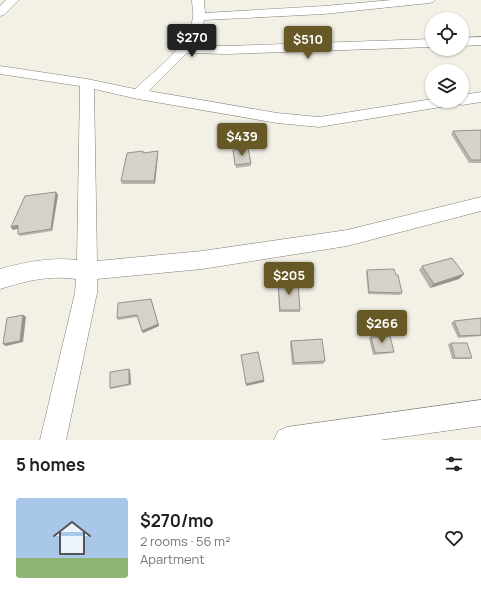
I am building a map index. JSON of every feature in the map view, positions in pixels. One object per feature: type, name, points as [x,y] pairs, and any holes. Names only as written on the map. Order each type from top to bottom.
[{"type":"street","points":[[0,12],[13,0]]},
{"type":"street","points":[[138,94],[184,49],[195,31],[199,17],[198,0]]},
{"type":"street","points":[[199,17],[324,10],[429,0]]},
{"type":"street","points":[[469,42],[481,41]]},
{"type":"street","points":[[184,49],[227,50],[425,43]]},
{"type":"street","points":[[0,70],[87,83],[138,94],[277,118],[319,122],[425,105]]},
{"type":"street","points":[[53,440],[86,293],[87,83]]},
{"type":"street","points":[[469,99],[481,97]]},
{"type":"street","points":[[0,279],[32,270],[63,268],[87,271],[202,260],[347,238],[481,204]]},
{"type":"street","points":[[286,440],[481,413]]},
{"type":"building","points":[[481,130],[481,160],[471,160],[453,131]]},
{"type":"building","points":[[248,148],[251,163],[235,165],[233,150]]},
{"type":"building","points":[[143,151],[143,153],[158,151],[154,181],[121,181],[127,153]]},
{"type":"building","points":[[56,192],[51,229],[18,234],[18,225],[11,227],[25,196]]},
{"type":"building","points":[[452,258],[464,274],[434,284],[422,266]]},
{"type":"building","points":[[394,269],[396,275],[398,275],[402,293],[369,292],[367,270]]},
{"type":"building","points":[[278,283],[298,283],[300,310],[280,310]]},
{"type":"building","points":[[151,299],[158,324],[142,331],[137,315],[117,318],[118,303]]},
{"type":"building","points":[[23,315],[20,341],[3,344],[7,318]]},
{"type":"building","points":[[481,318],[481,335],[460,336],[454,321]]},
{"type":"building","points":[[390,336],[394,352],[375,353],[371,337]]},
{"type":"building","points":[[322,339],[325,361],[294,363],[291,341]]},
{"type":"building","points":[[451,343],[467,343],[472,358],[455,358]]},
{"type":"building","points":[[258,352],[264,380],[246,384],[241,355]]},
{"type":"building","points":[[129,369],[129,384],[110,388],[110,372]]}]
